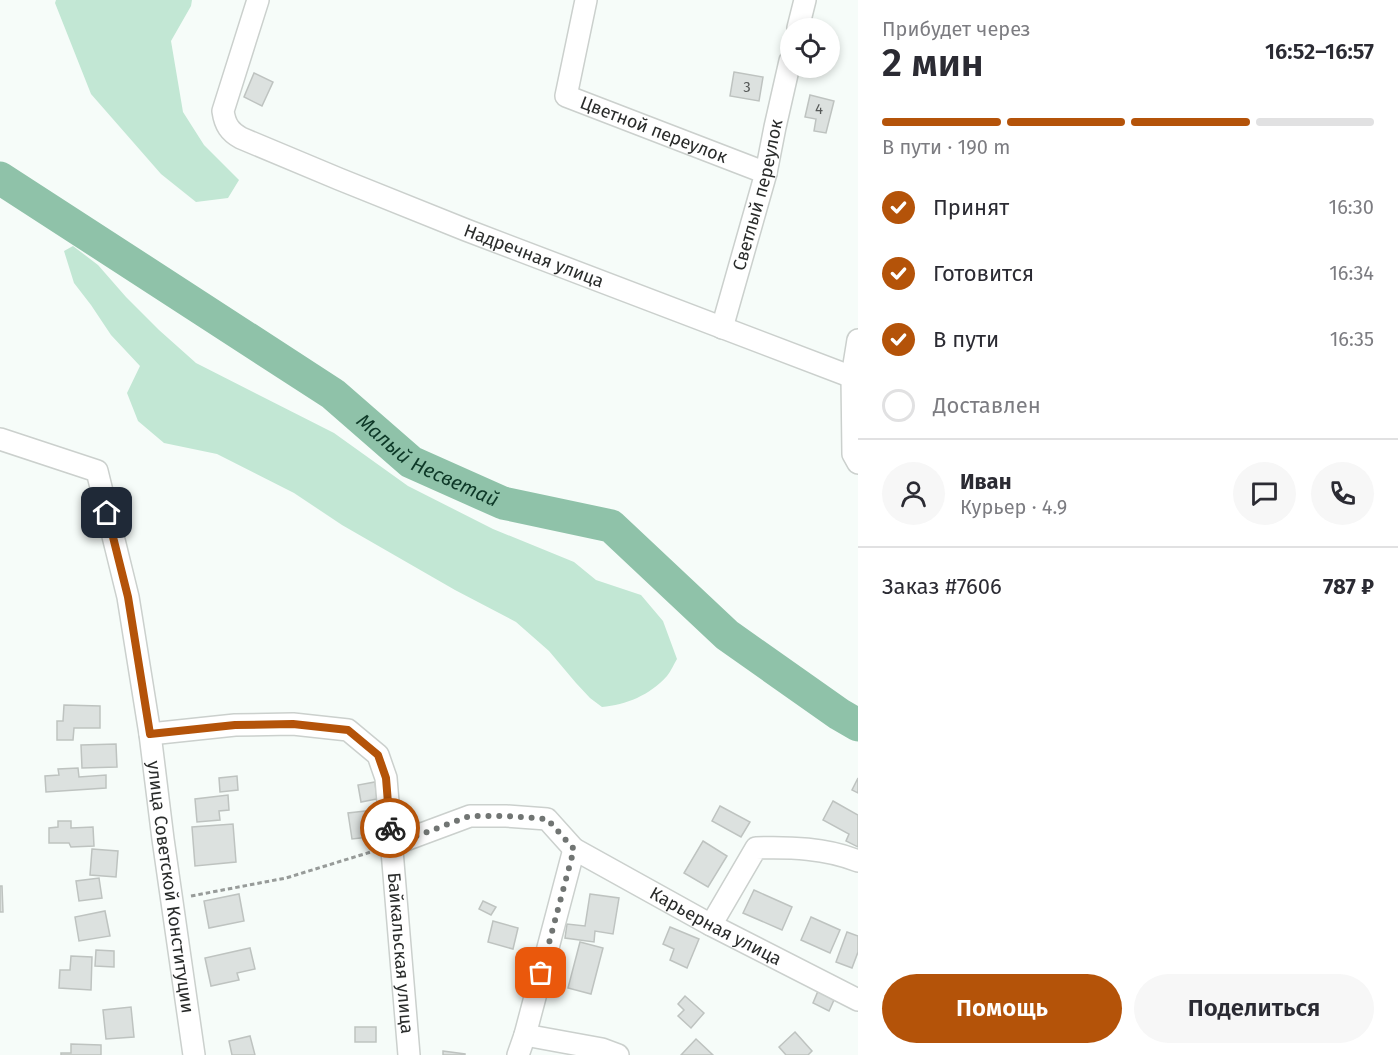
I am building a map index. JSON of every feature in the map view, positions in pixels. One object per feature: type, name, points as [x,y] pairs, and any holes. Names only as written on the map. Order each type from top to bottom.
[{"type":"street","name":"Надречная улица","points":[[258,0],[223,111],[231,132],[328,175],[852,377]]},
{"type":"street","name":"Цветной переулок","points":[[586,0],[566,96],[766,173]]},
{"type":"street","points":[[800,18],[805,0]]},
{"type":"street","name":"Светлый переулок","points":[[722,328],[766,173],[786,78]]},
{"type":"street","points":[[855,458],[852,377],[858,340]]},
{"type":"street","name":"улица Советской Конституции","points":[[0,439],[97,471],[128,597],[150,734],[194,1055]]},
{"type":"street","name":"Байкальская улица","points":[[150,734],[235,725],[293,724],[348,730],[378,755],[386,778],[410,1055]]},
{"type":"street","name":"Карьерная улица","points":[[392,845],[470,816],[547,819],[574,849],[711,925],[856,994]]},
{"type":"street","points":[[711,925],[756,848],[786,848],[842,854],[858,861]]},
{"type":"street","points":[[574,849],[521,1045],[602,1049],[618,1055]]},
{"type":"path","points":[[172,900],[286,878],[392,845]]},
{"type":"green space","points":[[56,0],[192,0],[191,6],[171,41],[183,112],[204,145],[239,180],[228,198],[196,202],[161,174],[91,94],[55,3]]},
{"type":"green space","points":[[73,246],[98,265],[159,330],[196,363],[334,433],[408,486],[493,529],[574,562],[596,580],[641,595],[663,621],[677,659],[668,674],[653,689],[637,698],[602,707],[590,698],[549,651],[516,622],[342,525],[294,493],[217,454],[164,443],[138,421],[127,393],[140,366],[111,335],[74,283],[64,251]]},
{"type":"building","points":[[734,72],[763,77],[759,101],[730,96]]},
{"type":"building","points":[[254,73],[273,82],[262,106],[244,97]]},
{"type":"building","points":[[810,95],[834,101],[826,133],[814,131],[816,119],[805,117]]},
{"type":"building","points":[[64,705],[100,706],[100,728],[74,728],[73,740],[57,740],[57,721],[63,721]]},
{"type":"building","points":[[116,744],[117,767],[82,768],[81,745]]},
{"type":"building","points":[[78,768],[79,777],[106,775],[106,788],[46,792],[45,776],[59,775],[58,769]]},
{"type":"building","points":[[237,776],[238,790],[220,792],[219,778]]},
{"type":"building","points":[[858,778],[858,793],[852,790]]},
{"type":"building","points":[[375,782],[377,799],[361,802],[358,785]]},
{"type":"building","points":[[228,795],[229,810],[219,811],[220,820],[197,822],[195,799]]},
{"type":"building","points":[[833,801],[858,815],[858,847],[846,841],[849,834],[823,820]]},
{"type":"building","points":[[720,806],[750,822],[741,837],[712,821]]},
{"type":"building","points":[[374,810],[378,836],[352,839],[348,813]]},
{"type":"building","points":[[58,821],[71,821],[71,828],[93,827],[94,846],[71,847],[69,843],[49,843],[49,828],[58,827]]},
{"type":"building","points":[[233,824],[236,862],[195,866],[192,827]]},
{"type":"building","points":[[703,841],[727,856],[708,887],[684,873]]},
{"type":"building","points":[[92,849],[118,851],[116,877],[90,875]]},
{"type":"building","points":[[99,878],[102,898],[79,901],[76,881]]},
{"type":"building","points":[[0,886],[2,886],[3,912],[0,912]]},
{"type":"building","points":[[754,890],[792,907],[782,930],[743,913]]},
{"type":"building","points":[[239,894],[244,921],[209,928],[204,901]]},
{"type":"building","points":[[590,894],[619,898],[613,934],[595,931],[594,942],[565,938],[567,924],[585,926]]},
{"type":"building","points":[[483,901],[496,907],[491,915],[479,909]]},
{"type":"building","points":[[105,911],[110,936],[79,941],[75,917]]},
{"type":"building","points":[[811,917],[840,930],[830,953],[801,940]]},
{"type":"building","points":[[493,921],[518,928],[513,949],[488,942]]},
{"type":"building","points":[[670,927],[699,939],[687,968],[670,960],[674,949],[663,944]]},
{"type":"building","points":[[847,932],[858,936],[858,952],[852,968],[836,962]]},
{"type":"building","points":[[580,942],[603,948],[591,994],[568,988]]},
{"type":"building","points":[[250,948],[255,969],[237,973],[239,980],[211,986],[205,958]]},
{"type":"building","points":[[96,950],[114,951],[114,967],[95,966]]},
{"type":"building","points":[[71,956],[92,957],[91,990],[59,988],[60,970],[70,970]]},
{"type":"building","points":[[818,991],[834,1000],[829,1011],[813,1003]]},
{"type":"building","points":[[685,996],[704,1013],[691,1028],[678,1016],[684,1010],[678,1004]]},
{"type":"building","points":[[131,1007],[134,1037],[106,1039],[103,1010]]},
{"type":"building","points":[[355,1027],[376,1027],[376,1042],[355,1042]]},
{"type":"building","points":[[795,1032],[812,1051],[808,1055],[786,1055],[779,1047]]},
{"type":"building","points":[[250,1036],[255,1055],[232,1055],[229,1041]]},
{"type":"building","points":[[696,1039],[713,1055],[681,1055]]},
{"type":"building","points":[[71,1044],[101,1045],[101,1055],[61,1055],[61,1053],[71,1053]]},
{"type":"building","points":[[443,1051],[465,1054],[465,1055],[443,1055]]},
{"type":"waterway","name":"Малый Несветай","points":[[0,178],[333,394],[411,462],[503,503],[611,526],[727,635],[858,725]]},
{"type":"way so far","points":[[390,828],[392,845],[470,816],[547,819],[574,849],[541,973]]},
{"type":"route","points":[[107,513],[128,597],[150,734],[235,725],[293,724],[348,730],[378,755],[386,778],[390,828]]}]
